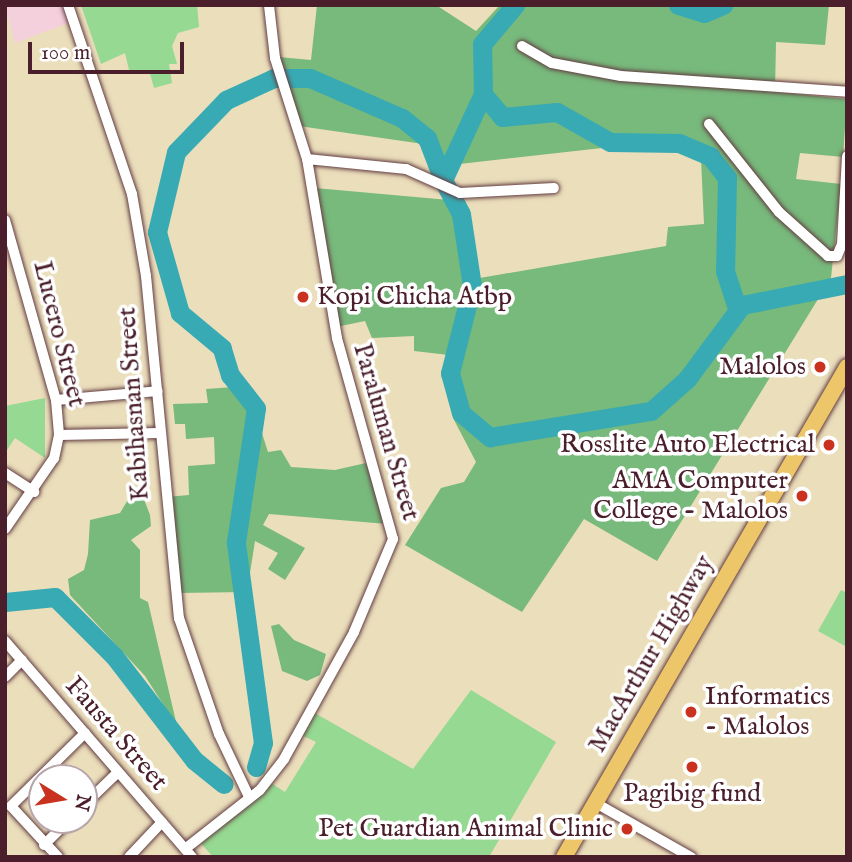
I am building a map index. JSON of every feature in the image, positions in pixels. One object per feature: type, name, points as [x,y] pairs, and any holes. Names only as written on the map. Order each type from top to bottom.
[{"type":"highway","name":"MacArthur Highway","points":[[564,857],[847,367]]},
{"type":"street","name":"Kabihasnan Street","points":[[68,5],[131,194],[158,391],[159,433],[178,618],[219,734],[249,797]]},
{"type":"street","name":"Paraluman Street","points":[[189,853],[249,797],[284,759],[354,632],[393,539],[337,338],[307,159],[275,58],[269,5]]},
{"type":"street","points":[[522,46],[552,63],[621,76],[847,92]]},
{"type":"street","points":[[709,124],[779,212],[828,256],[837,256],[842,244],[847,156]]},
{"type":"street","points":[[307,159],[406,169],[460,193],[554,188]]},
{"type":"street","name":"Lucero Street","points":[[5,220],[56,400],[59,435],[34,492],[5,529]]},
{"type":"street","points":[[56,400],[158,391]]},
{"type":"street","points":[[59,435],[159,433]]},
{"type":"street","points":[[5,473],[34,492]]},
{"type":"street","name":"Fausta Street","points":[[5,641],[189,853]]},
{"type":"street","points":[[5,677],[22,660]]},
{"type":"street","points":[[58,857],[11,813],[13,798],[85,733]]},
{"type":"street","points":[[98,791],[118,772]]},
{"type":"street","points":[[594,802],[691,857]]},
{"type":"street","points":[[130,857],[162,822]]},
{"type":"street","points":[[44,845],[55,834]]},
{"type":"shaded area","points":[[5,5],[65,5],[71,22],[15,43]]},
{"type":"green space","points":[[81,5],[197,5],[199,27],[178,33],[172,46],[177,64],[169,64],[172,83],[154,88],[149,70],[129,70],[125,53],[101,64]]},
{"type":"green space","points":[[317,5],[436,5],[476,31],[500,5],[829,5],[825,45],[776,42],[775,92],[847,99],[843,157],[800,153],[796,179],[841,184],[831,278],[657,561],[584,519],[522,612],[405,545],[441,488],[464,482],[476,462],[453,418],[449,355],[414,351],[414,336],[372,338],[365,321],[336,327],[315,188],[460,201],[474,279],[666,246],[668,227],[704,224],[701,159],[667,147],[611,147],[442,166],[437,146],[299,126],[279,57],[311,60]]},
{"type":"green space","points":[[234,387],[254,408],[268,452],[281,450],[291,467],[335,470],[366,463],[387,524],[269,514],[263,525],[305,548],[285,580],[268,569],[278,553],[255,541],[247,592],[177,593],[166,497],[189,495],[188,466],[215,464],[214,437],[186,439],[185,424],[175,424],[173,404],[208,403],[206,389]]},
{"type":"green space","points":[[45,398],[45,458],[15,438],[5,453],[5,406]]},
{"type":"green space","points":[[132,493],[142,494],[150,515],[151,526],[131,540],[140,550],[140,598],[148,602],[177,726],[145,676],[70,595],[68,579],[84,570],[90,520],[120,513]]},
{"type":"green space","points":[[841,590],[847,593],[847,647],[818,631]]},
{"type":"green space","points":[[279,624],[294,640],[326,654],[320,675],[307,681],[282,671],[271,626]]},
{"type":"green space","points":[[471,690],[556,742],[489,857],[213,857],[199,841],[271,783],[285,792],[316,742],[295,732],[306,708],[413,769]]},
{"type":"waterway","points":[[256,767],[263,743],[236,542],[256,408],[230,375],[222,348],[180,313],[157,232],[176,152],[226,100],[274,78],[310,78],[402,118],[427,138],[443,180],[483,94],[482,44],[515,5]]},
{"type":"waterway","points":[[678,5],[704,13],[723,5]]},
{"type":"waterway","points":[[483,94],[502,117],[557,112],[610,142],[679,143],[710,156],[727,178],[725,271],[737,309]]},
{"type":"waterway","points":[[443,180],[461,214],[472,286],[450,373],[461,413],[490,437],[651,411],[687,379],[742,305],[847,284]]},
{"type":"waterway","points":[[5,602],[55,597],[114,656],[194,760],[224,784]]},
{"type":"place","name":"Kopi Chicha Atbp","points":[[303,297]]},
{"type":"place","name":"Malolos","points":[[820,367]]},
{"type":"place","name":"Rosslite Auto Electrical","points":[[829,445]]},
{"type":"place","name":"AMA Computer College - Malolos","points":[[802,496]]},
{"type":"place","name":"Informatics - Malolos","points":[[691,712]]},
{"type":"place","name":"Pagibig fund","points":[[692,767]]},
{"type":"place","name":"Pet Guardian Animal Clinic","points":[[627,829]]}]
